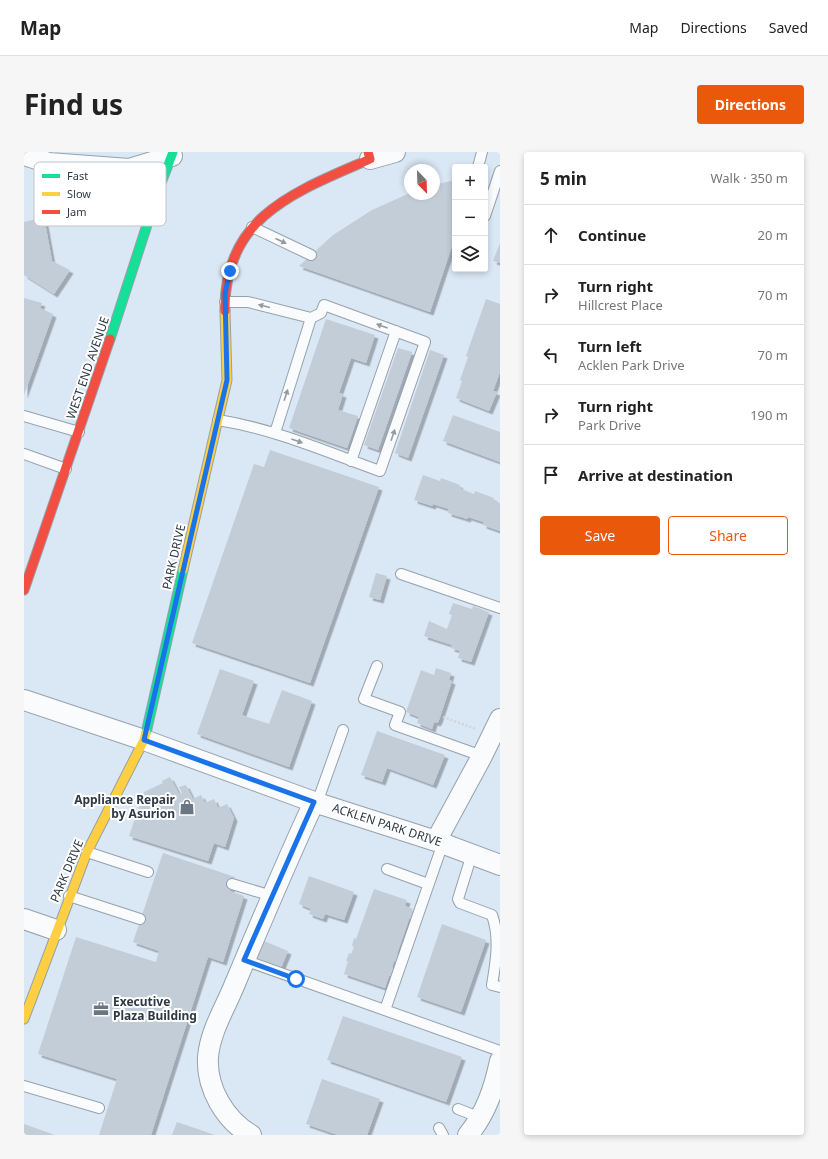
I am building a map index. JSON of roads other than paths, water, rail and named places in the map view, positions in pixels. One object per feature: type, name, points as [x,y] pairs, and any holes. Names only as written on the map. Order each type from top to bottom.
[{"type":"street","points":[[369,156],[395,152]]},
{"type":"street","points":[[148,162],[177,153]]},
{"type":"street","name":"WEST END AVENUE","points":[[166,174],[177,153]]},
{"type":"street","points":[[24,155],[46,162]]},
{"type":"street","name":"PARK DRIVE","points":[[24,1019],[56,930],[87,852],[144,740],[227,380],[225,293],[236,252],[252,227],[274,206],[291,195],[369,156]]},
{"type":"street","name":"WEST END AVENUE","points":[[24,590],[79,432],[147,226]]},
{"type":"street","name":"ACKLEN PARK DRIVE","points":[[24,700],[144,740],[315,802],[439,842],[500,865]]},
{"type":"street","points":[[439,842],[497,727]]},
{"type":"street","points":[[251,1135],[236,1124],[223,1109],[213,1090],[208,1067],[208,1056],[212,1040],[244,960],[315,802]]},
{"type":"street","points":[[24,919],[56,930]]},
{"type":"street","points":[[468,1135],[481,1118],[492,1092],[500,1061]]},
{"type":"lane","points":[[479,164],[482,152]]},
{"type":"lane","points":[[488,207],[500,171]]},
{"type":"lane","points":[[252,227],[311,255]]},
{"type":"lane","points":[[218,420],[255,426],[275,432],[380,471],[425,342],[324,305],[321,313],[311,318],[248,302],[225,302]]},
{"type":"lane","points":[[275,432],[311,318]]},
{"type":"lane","points":[[351,461],[396,331]]},
{"type":"lane","points":[[24,416],[79,432]]},
{"type":"lane","points":[[24,454],[66,469]]},
{"type":"lane","points":[[401,574],[500,608]]},
{"type":"lane","points":[[377,666],[364,699],[400,712],[396,725],[482,756]]},
{"type":"lane","points":[[315,802],[343,730]]},
{"type":"lane","points":[[385,1010],[428,884],[439,842]]},
{"type":"lane","points":[[87,852],[148,872]]},
{"type":"lane","points":[[472,854],[458,900],[460,903],[492,915],[497,926],[498,944],[492,985],[500,987]]},
{"type":"lane","points":[[387,870],[428,884]]},
{"type":"lane","points":[[232,884],[272,896]]},
{"type":"lane","points":[[69,896],[140,919]]},
{"type":"lane","points":[[244,960],[500,1051]]},
{"type":"lane","points":[[24,1086],[99,1108]]},
{"type":"lane","points":[[458,1109],[481,1118]]},
{"type":"place","name":"Appliance Repair by Asurion","points":[[187,807]]},
{"type":"place","name":"Executive Plaza Building","points":[[101,1009]]}]
